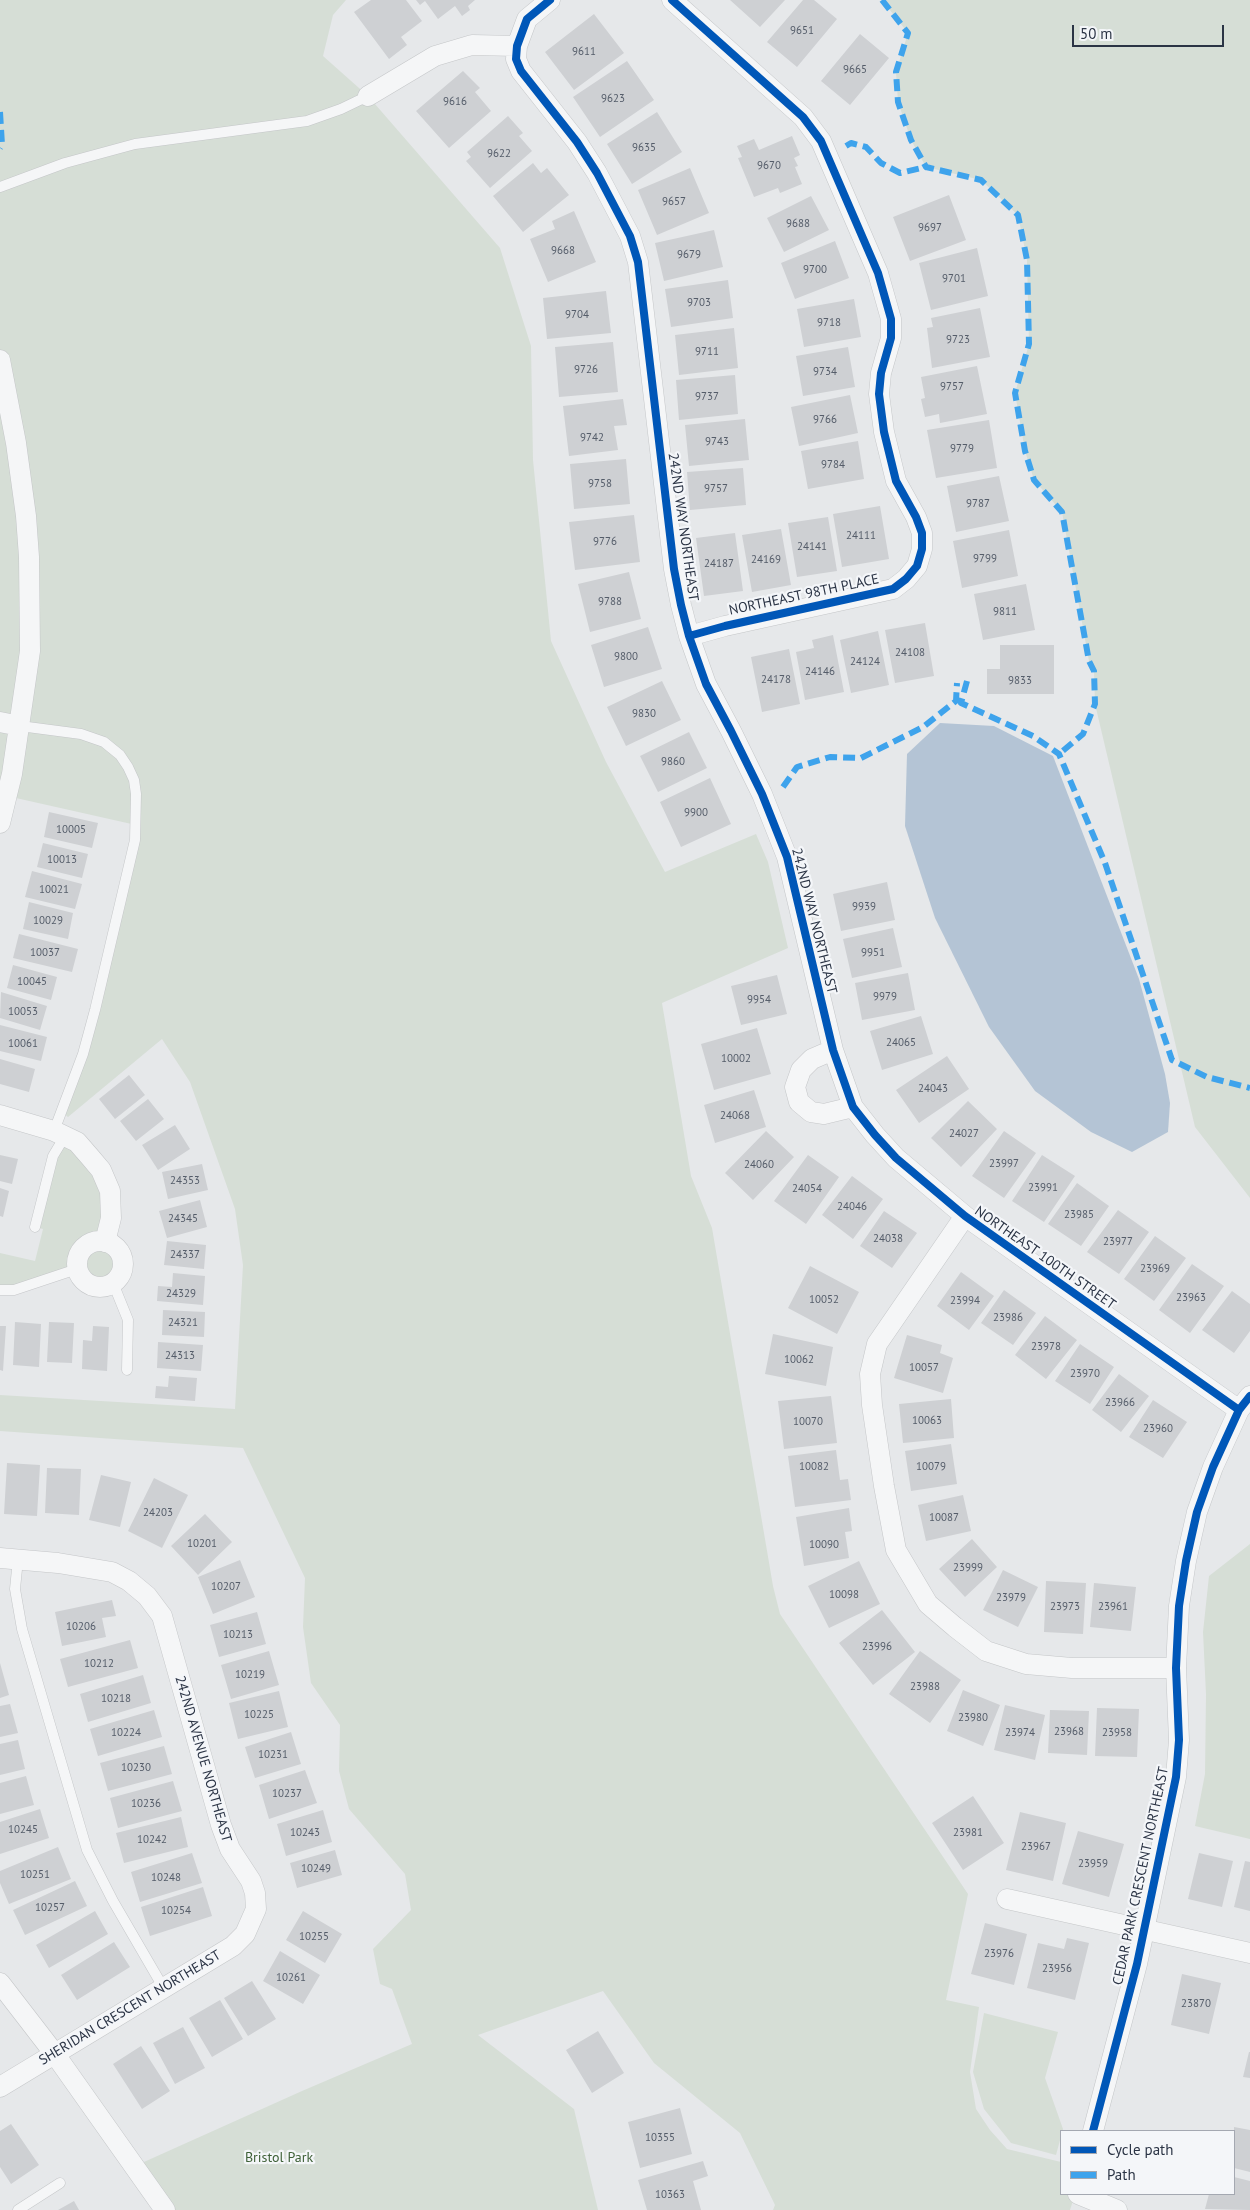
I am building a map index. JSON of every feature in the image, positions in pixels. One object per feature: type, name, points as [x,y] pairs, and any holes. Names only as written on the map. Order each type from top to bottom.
[{"type":"street","points":[[368,96],[435,56],[472,45],[517,46],[527,19],[550,0]]},
{"type":"street","name":"NORTHEAST 98TH PLACE","points":[[672,0],[802,117],[821,141],[878,273],[891,319],[891,338],[881,373],[879,394],[884,432],[891,468],[922,533],[922,549],[917,566],[906,579],[893,589],[725,626],[689,636]]},
{"type":"street","name":"242ND WAY NORTHEAST","points":[[517,46],[516,60],[521,71],[577,142],[597,173],[630,236],[638,262],[674,569],[689,636],[706,684],[732,730],[762,794],[787,857],[833,1050],[854,1107]]},
{"type":"street","points":[[0,360],[16,443],[26,516],[29,557],[30,651],[10,724],[12,774],[0,823]]},
{"type":"street","points":[[833,1050],[812,1059],[801,1070],[795,1088],[799,1102],[811,1112],[824,1114],[854,1107]]},
{"type":"street","name":"NORTHEAST 100TH STREET","points":[[854,1107],[875,1135],[896,1158],[965,1216],[1245,1403]]},
{"type":"street","points":[[0,1114],[59,1133],[77,1142],[101,1170],[110,1191],[112,1218],[105,1242]]},
{"type":"street","points":[[965,1216],[877,1344],[870,1374],[872,1405],[882,1477],[896,1550],[928,1604],[954,1628],[986,1651],[1026,1664],[1072,1668],[1176,1668]]},
{"type":"street","points":[[93,1241],[114,1245],[122,1257],[122,1271],[113,1283],[99,1287],[85,1282],[77,1269],[76,1262],[81,1249],[93,1241]]},
{"type":"street","name":"CEDAR PARK CRESCENT NORTHEAST","points":[[1093,2130],[1144,1930],[1176,1777],[1179,1740],[1176,1668],[1182,1584],[1197,1512],[1213,1467],[1245,1403]]},
{"type":"street","name":"242ND AVENUE NORTHEAST","points":[[9,1559],[90,1567],[112,1572],[129,1581],[147,1596],[162,1616],[227,1841],[230,1849],[251,1881],[255,1893],[256,1909],[252,1921]]},
{"type":"street","points":[[1007,1899],[1250,1953]]},
{"type":"street","name":"SHERIDAN CRESCENT NORTHEAST","points":[[0,2086],[233,1946],[245,1934],[252,1921]]},
{"type":"street","points":[[0,1983],[54,2053],[165,2210]]},
{"type":"street","points":[[1070,2210],[1076,2195]]},
{"type":"street","points":[[1079,2195],[1117,2210]]},
{"type":"lane","points":[[0,187],[65,163],[135,144],[307,121],[341,109],[368,96]]},
{"type":"lane","points":[[10,724],[81,734],[104,742],[120,755],[128,767],[134,780],[136,794],[135,840],[96,1010],[59,1133],[35,1227]]},
{"type":"lane","points":[[0,1290],[14,1290],[77,1269]]},
{"type":"lane","points":[[113,1283],[128,1320],[127,1370]]},
{"type":"lane","points":[[9,1559],[22,1628],[87,1850],[117,1910],[163,1987]]},
{"type":"lane","points":[[18,2210],[60,2183]]},
{"type":"green space","name":"Bristol Park","points":[[0,0],[346,0],[333,15],[323,56],[368,96],[500,248],[531,346],[533,460],[551,641],[606,762],[665,872],[756,834],[768,862],[788,948],[662,1003],[691,1176],[712,1228],[773,1586],[780,1614],[968,1894],[946,2000],[979,2007],[970,2072],[976,2109],[990,2130],[1007,2149],[1060,2162],[1060,2195],[1075,2195],[1070,2210],[773,2210],[775,2205],[740,2133],[654,2063],[603,1991],[478,2035],[574,2109],[598,2210],[165,2210],[135,2166],[412,2044],[392,1989],[380,1984],[373,1949],[411,1910],[405,1874],[349,1809],[339,1771],[340,1725],[311,1683],[303,1627],[305,1578],[243,1448],[0,1431],[0,1395],[235,1409],[243,1265],[235,1209],[190,1082],[162,1039],[68,1117],[62,1112],[83,1054],[136,825],[7,796],[0,823]]},
{"type":"green space","points":[[882,0],[1250,0],[1250,1198],[1195,1127],[1095,704],[1094,671],[1089,661],[1062,512],[1034,480],[1025,451],[1015,393],[1029,344],[1027,260],[1018,215],[981,180],[926,167],[911,140],[898,102],[896,72],[908,33]]},
{"type":"green space","points":[[65,1136],[101,1170],[114,1245],[122,1257],[122,1271],[113,1283],[106,1286],[99,1287],[85,1282],[77,1270],[0,1290],[0,1253],[35,1261],[43,1229],[35,1227]]},
{"type":"green space","points":[[1250,1544],[1250,1839],[1195,1826],[1205,1774],[1206,1694],[1203,1632],[1209,1576]]},
{"type":"green space","points":[[984,2013],[1058,2032],[1045,2078],[1063,2129],[1060,2130],[1060,2140],[1056,2155],[1011,2143],[984,2109],[973,2072]]},
{"type":"water","points":[[940,723],[994,726],[1053,756],[1139,979],[1165,1074],[1170,1103],[1168,1132],[1132,1152],[1091,1132],[1035,1091],[989,1027],[935,918],[905,826],[907,754]]},
{"type":"building","points":[[371,0],[406,0],[422,21],[401,37],[407,45],[389,59],[354,12]]},
{"type":"building","points":[[416,0],[475,0],[468,6],[470,10],[462,16],[455,6],[438,19],[425,1],[420,5]]},
{"type":"building","points":[[730,0],[785,0],[760,27]]},
{"type":"building","points":[[803,0],[814,0],[837,19],[797,67],[767,42]]},
{"type":"building","points":[[594,14],[624,53],[574,90],[545,52]]},
{"type":"building","points":[[860,34],[889,58],[850,105],[821,81]]},
{"type":"building","points":[[627,61],[654,100],[600,137],[573,97]]},
{"type":"building","points":[[463,71],[480,88],[475,92],[491,111],[449,148],[416,111]]},
{"type":"building","points":[[657,112],[682,152],[632,184],[607,144]]},
{"type":"building","points":[[508,116],[523,133],[519,136],[532,151],[490,188],[466,161],[471,157],[467,152]]},
{"type":"building","points":[[792,136],[800,155],[794,158],[798,166],[795,167],[802,184],[780,193],[778,188],[754,197],[738,158],[742,157],[737,146],[754,139],[759,150]]},
{"type":"building","points":[[533,163],[541,173],[547,168],[569,195],[523,232],[493,196]]},
{"type":"building","points":[[690,168],[709,213],[657,235],[638,190]]},
{"type":"building","points":[[949,195],[966,240],[910,261],[893,217]]},
{"type":"building","points":[[811,196],[829,230],[784,252],[767,218]]},
{"type":"building","points":[[574,211],[596,262],[548,282],[530,239],[555,229],[552,221]]},
{"type":"building","points":[[714,230],[723,267],[664,281],[655,243]]},
{"type":"building","points":[[835,241],[849,278],[795,299],[781,263]]},
{"type":"building","points":[[977,248],[988,296],[931,310],[919,263]]},
{"type":"building","points":[[728,280],[733,318],[671,327],[665,289]]},
{"type":"building","points":[[606,291],[611,333],[547,339],[543,298]]},
{"type":"building","points":[[854,299],[861,337],[804,347],[797,309]]},
{"type":"building","points":[[980,308],[990,357],[932,368],[927,328],[933,327],[931,318]]},
{"type":"building","points":[[734,328],[738,368],[679,375],[675,335]]},
{"type":"building","points":[[613,342],[618,392],[559,397],[555,347]]},
{"type":"building","points":[[848,347],[855,387],[803,396],[796,356]]},
{"type":"building","points":[[977,366],[987,414],[940,423],[939,414],[925,417],[921,399],[925,398],[921,377]]},
{"type":"building","points":[[735,375],[738,414],[679,420],[676,380]]},
{"type":"building","points":[[850,395],[858,433],[799,446],[791,407]]},
{"type":"building","points":[[623,399],[627,425],[614,426],[618,450],[569,456],[563,406]]},
{"type":"building","points":[[745,419],[749,460],[689,466],[685,425]]},
{"type":"building","points":[[989,420],[997,468],[936,478],[927,430]]},
{"type":"building","points":[[858,441],[864,479],[808,489],[801,451]]},
{"type":"building","points":[[626,459],[630,504],[574,509],[570,464]]},
{"type":"building","points":[[743,468],[746,505],[690,510],[687,472]]},
{"type":"building","points":[[999,476],[1009,521],[956,532],[947,486]]},
{"type":"building","points":[[880,506],[889,559],[842,567],[833,514]]},
{"type":"building","points":[[634,515],[640,562],[575,570],[569,522]]},
{"type":"building","points":[[828,517],[837,571],[797,577],[788,523]]},
{"type":"building","points":[[781,529],[791,585],[752,592],[742,535]]},
{"type":"building","points":[[1009,530],[1018,576],[962,588],[953,541]]},
{"type":"building","points":[[735,533],[743,591],[704,596],[696,538]]},
{"type":"building","points":[[629,572],[641,619],[590,632],[578,584]]},
{"type":"building","points":[[1026,584],[1035,630],[983,640],[974,594]]},
{"type":"building","points":[[925,623],[934,676],[895,683],[885,630]]},
{"type":"building","points":[[648,627],[662,669],[604,687],[591,645]]},
{"type":"building","points":[[878,631],[889,685],[851,693],[840,640]]},
{"type":"building","points":[[833,635],[844,692],[805,700],[796,652],[814,648],[812,640]]},
{"type":"building","points":[[1000,645],[1054,645],[1054,694],[987,694],[987,669],[1000,669]]},
{"type":"building","points":[[789,649],[800,704],[762,712],[751,657]]},
{"type":"building","points":[[662,681],[681,720],[626,746],[607,707]]},
{"type":"building","points":[[689,732],[707,768],[658,792],[640,756]]},
{"type":"building","points":[[710,778],[731,824],[681,847],[660,802]]},
{"type":"building","points":[[49,812],[98,823],[92,848],[44,837]]},
{"type":"building","points":[[43,843],[88,854],[82,878],[37,867]]},
{"type":"building","points":[[32,871],[82,884],[75,909],[25,897]]},
{"type":"building","points":[[887,882],[895,920],[841,931],[833,894]]},
{"type":"building","points":[[29,902],[73,913],[68,939],[23,929]]},
{"type":"building","points":[[893,928],[902,967],[852,978],[843,939]]},
{"type":"building","points":[[19,934],[78,949],[72,972],[13,958]]},
{"type":"building","points":[[13,965],[57,977],[51,1000],[7,988]]},
{"type":"building","points":[[908,973],[915,1010],[862,1020],[855,983]]},
{"type":"building","points":[[777,975],[787,1014],[741,1025],[731,986]]},
{"type":"building","points":[[1,992],[47,1006],[40,1030],[0,1018]]},
{"type":"building","points":[[921,1016],[933,1054],[882,1070],[870,1031]]},
{"type":"building","points":[[0,1025],[47,1037],[41,1061],[0,1051]]},
{"type":"building","points":[[757,1028],[771,1074],[714,1090],[701,1044]]},
{"type":"building","points":[[947,1056],[969,1089],[919,1123],[896,1090]]},
{"type":"building","points":[[0,1059],[35,1069],[29,1092],[0,1084]]},
{"type":"building","points":[[129,1075],[145,1095],[115,1119],[99,1099]]},
{"type":"building","points":[[754,1090],[766,1127],[715,1143],[704,1105]]},
{"type":"building","points":[[148,1099],[164,1119],[136,1141],[120,1121]]},
{"type":"building","points":[[968,1101],[997,1129],[961,1167],[931,1138]]},
{"type":"building","points":[[175,1125],[190,1149],[158,1170],[142,1145]]},
{"type":"building","points":[[766,1131],[794,1157],[753,1200],[725,1173]]},
{"type":"building","points":[[1004,1131],[1036,1153],[1004,1198],[972,1176]]},
{"type":"building","points":[[0,1155],[18,1159],[12,1184],[0,1181]]},
{"type":"building","points":[[808,1155],[839,1177],[806,1224],[774,1201]]},
{"type":"building","points":[[1042,1155],[1075,1176],[1044,1222],[1012,1201]]},
{"type":"building","points":[[202,1164],[208,1190],[168,1199],[162,1172]]},
{"type":"building","points":[[852,1176],[883,1199],[853,1239],[822,1215]]},
{"type":"building","points":[[1077,1183],[1109,1206],[1081,1246],[1048,1224]]},
{"type":"building","points":[[0,1188],[9,1191],[3,1217],[0,1216]]},
{"type":"building","points":[[200,1200],[207,1227],[167,1238],[159,1211]]},
{"type":"building","points":[[1118,1210],[1149,1232],[1119,1274],[1087,1252]]},
{"type":"building","points":[[884,1211],[917,1233],[892,1268],[860,1246]]},
{"type":"building","points":[[1155,1236],[1186,1258],[1154,1301],[1124,1279]]},
{"type":"building","points":[[167,1241],[206,1245],[204,1269],[164,1265]]},
{"type":"building","points":[[1192,1264],[1224,1286],[1190,1333],[1159,1310]]},
{"type":"building","points":[[810,1266],[859,1292],[837,1334],[788,1308]]},
{"type":"building","points":[[961,1272],[994,1296],[969,1330],[937,1306]]},
{"type":"building","points":[[173,1273],[205,1276],[203,1305],[157,1301],[158,1286],[172,1287]]},
{"type":"building","points":[[1004,1290],[1036,1313],[1013,1345],[981,1323]]},
{"type":"building","points":[[1232,1291],[1250,1304],[1250,1331],[1234,1353],[1202,1330]]},
{"type":"building","points":[[163,1310],[205,1312],[204,1337],[162,1335]]},
{"type":"building","points":[[1045,1316],[1077,1340],[1046,1379],[1015,1355]]},
{"type":"building","points":[[15,1322],[41,1324],[39,1367],[13,1365]]},
{"type":"building","points":[[49,1322],[74,1323],[72,1363],[47,1362]]},
{"type":"building","points":[[0,1326],[6,1326],[3,1371],[0,1370]]},
{"type":"building","points":[[93,1326],[109,1327],[107,1371],[82,1369],[83,1340],[92,1341]]},
{"type":"building","points":[[773,1334],[833,1347],[826,1386],[765,1374]]},
{"type":"building","points":[[907,1335],[942,1345],[940,1353],[953,1358],[943,1393],[894,1378]]},
{"type":"building","points":[[158,1342],[203,1345],[201,1371],[157,1368]]},
{"type":"building","points":[[1080,1344],[1114,1367],[1090,1404],[1055,1381]]},
{"type":"building","points":[[1119,1374],[1149,1396],[1121,1432],[1092,1410]]},
{"type":"building","points":[[169,1376],[197,1378],[195,1401],[155,1398],[156,1386],[168,1387]]},
{"type":"building","points":[[831,1396],[837,1443],[784,1449],[778,1401]]},
{"type":"building","points":[[951,1399],[954,1438],[903,1443],[899,1404]]},
{"type":"building","points":[[1153,1400],[1187,1422],[1163,1458],[1129,1437]]},
{"type":"building","points":[[951,1444],[957,1484],[911,1491],[905,1451]]},
{"type":"building","points":[[836,1450],[840,1480],[848,1479],[851,1500],[795,1507],[788,1456]]},
{"type":"building","points":[[7,1463],[40,1465],[37,1516],[4,1514]]},
{"type":"building","points":[[47,1468],[81,1469],[79,1515],[45,1513]]},
{"type":"building","points":[[101,1475],[131,1482],[120,1527],[89,1520]]},
{"type":"building","points":[[154,1478],[188,1495],[162,1548],[128,1531]]},
{"type":"building","points":[[963,1495],[971,1531],[926,1541],[918,1505]]},
{"type":"building","points":[[849,1508],[852,1531],[845,1532],[849,1558],[804,1566],[796,1517]]},
{"type":"building","points":[[205,1514],[232,1542],[198,1575],[171,1546]]},
{"type":"building","points":[[972,1539],[997,1567],[965,1597],[939,1569]]},
{"type":"building","points":[[240,1560],[255,1597],[213,1614],[198,1577]]},
{"type":"building","points":[[859,1561],[880,1604],[829,1628],[808,1586]]},
{"type":"building","points":[[1003,1570],[1038,1587],[1018,1627],[983,1610]]},
{"type":"building","points":[[1046,1581],[1086,1583],[1083,1634],[1044,1632]]},
{"type":"building","points":[[1094,1583],[1136,1587],[1131,1631],[1090,1627]]},
{"type":"building","points":[[112,1600],[116,1616],[102,1618],[106,1637],[62,1646],[55,1612]]},
{"type":"building","points":[[882,1610],[915,1652],[873,1685],[839,1643]]},
{"type":"building","points":[[257,1612],[266,1644],[219,1657],[210,1625]]},
{"type":"building","points":[[130,1640],[138,1668],[68,1687],[60,1659]]},
{"type":"building","points":[[269,1651],[279,1685],[231,1699],[221,1665]]},
{"type":"building","points":[[920,1651],[961,1680],[930,1723],[889,1694]]},
{"type":"building","points":[[0,1663],[9,1695],[0,1698]]},
{"type":"building","points":[[143,1675],[151,1703],[88,1722],[80,1694]]},
{"type":"building","points":[[963,1690],[1000,1705],[983,1746],[947,1731]]},
{"type":"building","points":[[279,1691],[288,1727],[238,1739],[229,1703]]},
{"type":"building","points":[[10,1704],[18,1733],[0,1737],[0,1706]]},
{"type":"building","points":[[1005,1705],[1045,1715],[1035,1760],[994,1750]]},
{"type":"building","points":[[1097,1708],[1139,1709],[1137,1757],[1095,1756]]},
{"type":"building","points":[[154,1710],[162,1737],[98,1756],[90,1729]]},
{"type":"building","points":[[1050,1710],[1089,1711],[1087,1755],[1048,1753]]},
{"type":"building","points":[[291,1732],[301,1764],[255,1778],[245,1747]]},
{"type":"building","points":[[18,1740],[25,1769],[0,1775],[0,1744]]},
{"type":"building","points":[[164,1746],[172,1774],[108,1791],[100,1763]]},
{"type":"building","points":[[305,1770],[317,1803],[269,1819],[259,1785]]},
{"type":"building","points":[[26,1776],[34,1805],[0,1814],[0,1783]]},
{"type":"building","points":[[173,1781],[182,1811],[118,1828],[110,1798]]},
{"type":"building","points":[[973,1796],[1004,1843],[963,1870],[932,1823]]},
{"type":"building","points":[[40,1809],[49,1838],[0,1854],[0,1822]]},
{"type":"building","points":[[323,1810],[332,1842],[286,1856],[277,1824]]},
{"type":"building","points":[[1020,1812],[1066,1823],[1053,1881],[1006,1870]]},
{"type":"building","points":[[181,1817],[188,1847],[124,1863],[116,1833]]},
{"type":"building","points":[[1078,1831],[1124,1844],[1109,1897],[1062,1884]]},
{"type":"building","points":[[58,1847],[71,1879],[9,1904],[0,1883],[0,1871]]},
{"type":"building","points":[[335,1850],[342,1875],[297,1888],[290,1863]]},
{"type":"building","points":[[192,1853],[202,1883],[140,1902],[131,1872]]},
{"type":"building","points":[[1199,1853],[1233,1861],[1222,1907],[1188,1899]]},
{"type":"building","points":[[1245,1861],[1250,1862],[1250,1911],[1234,1907]]},
{"type":"building","points":[[75,1881],[87,1906],[25,1935],[13,1910]]},
{"type":"building","points":[[203,1887],[212,1916],[150,1936],[141,1907]]},
{"type":"building","points":[[95,1911],[108,1934],[49,1968],[36,1945]]},
{"type":"building","points":[[303,1911],[342,1934],[325,1963],[286,1940]]},
{"type":"building","points":[[985,1923],[1027,1934],[1014,1985],[971,1974]]},
{"type":"building","points":[[1067,1938],[1089,1943],[1075,2000],[1027,1988],[1038,1943],[1064,1949]]},
{"type":"building","points":[[114,1942],[130,1967],[77,2000],[61,1975]]},
{"type":"building","points":[[280,1951],[320,1975],[303,2004],[263,1981]]},
{"type":"building","points":[[1182,1974],[1221,1983],[1209,2034],[1171,2025]]},
{"type":"building","points":[[252,1981],[276,2019],[248,2036],[224,1998]]},
{"type":"building","points":[[220,2000],[243,2039],[212,2057],[189,2018]]},
{"type":"building","points":[[183,2027],[205,2068],[175,2084],[153,2043]]},
{"type":"building","points":[[598,2031],[624,2073],[592,2093],[566,2050]]},
{"type":"building","points":[[141,2046],[170,2091],[142,2109],[113,2064]]},
{"type":"building","points":[[1250,2052],[1250,2078],[1243,2077]]},
{"type":"building","points":[[680,2108],[692,2154],[640,2168],[628,2122]]},
{"type":"building","points":[[11,2124],[39,2165],[11,2184],[0,2167],[0,2131]]},
{"type":"building","points":[[1234,2127],[1250,2130],[1250,2172],[1235,2168]]},
{"type":"building","points":[[703,2161],[708,2176],[693,2181],[701,2210],[647,2210],[638,2180]]},
{"type":"building","points":[[1235,2177],[1250,2181],[1250,2210],[1205,2209],[1209,2195],[1235,2195]]},
{"type":"building","points":[[74,2201],[79,2210],[58,2210]]},
{"type":"marked path","points":[[882,0],[908,33],[896,72],[898,102],[911,140],[926,167],[981,180],[1018,215],[1027,260],[1029,344],[1015,393],[1025,451],[1034,480],[1062,512],[1089,661],[1094,671],[1095,704],[1083,734],[1059,754]]},
{"type":"marked path","points":[[0,112],[2,145],[0,148]]},
{"type":"marked path","points":[[846,146],[851,143],[866,147],[881,163],[900,173],[926,167]]},
{"type":"marked path","points":[[967,681],[961,703],[1033,736],[1059,754],[1105,863],[1172,1060],[1207,1077],[1250,1088]]},
{"type":"marked path","points":[[783,787],[797,767],[830,757],[861,758],[923,727],[956,701],[957,683]]},
{"type":"cycle path","points":[[550,0],[527,19],[517,46],[516,59],[521,71],[577,142],[597,173],[630,236],[638,262],[674,569],[681,605],[689,636],[706,684],[762,794],[787,857],[833,1050],[853,1107],[896,1158],[965,1216],[1239,1410]]},
{"type":"cycle path","points":[[672,0],[803,117],[821,141],[878,273],[891,319],[891,338],[881,373],[879,394],[884,432],[896,481],[916,517],[922,533],[922,549],[917,566],[906,579],[893,589],[725,626],[689,636]]},
{"type":"cycle path","points":[[1093,2130],[1137,1964],[1176,1777],[1179,1740],[1176,1668],[1179,1606],[1186,1561],[1197,1512],[1213,1467],[1239,1410],[1250,1396]]}]
